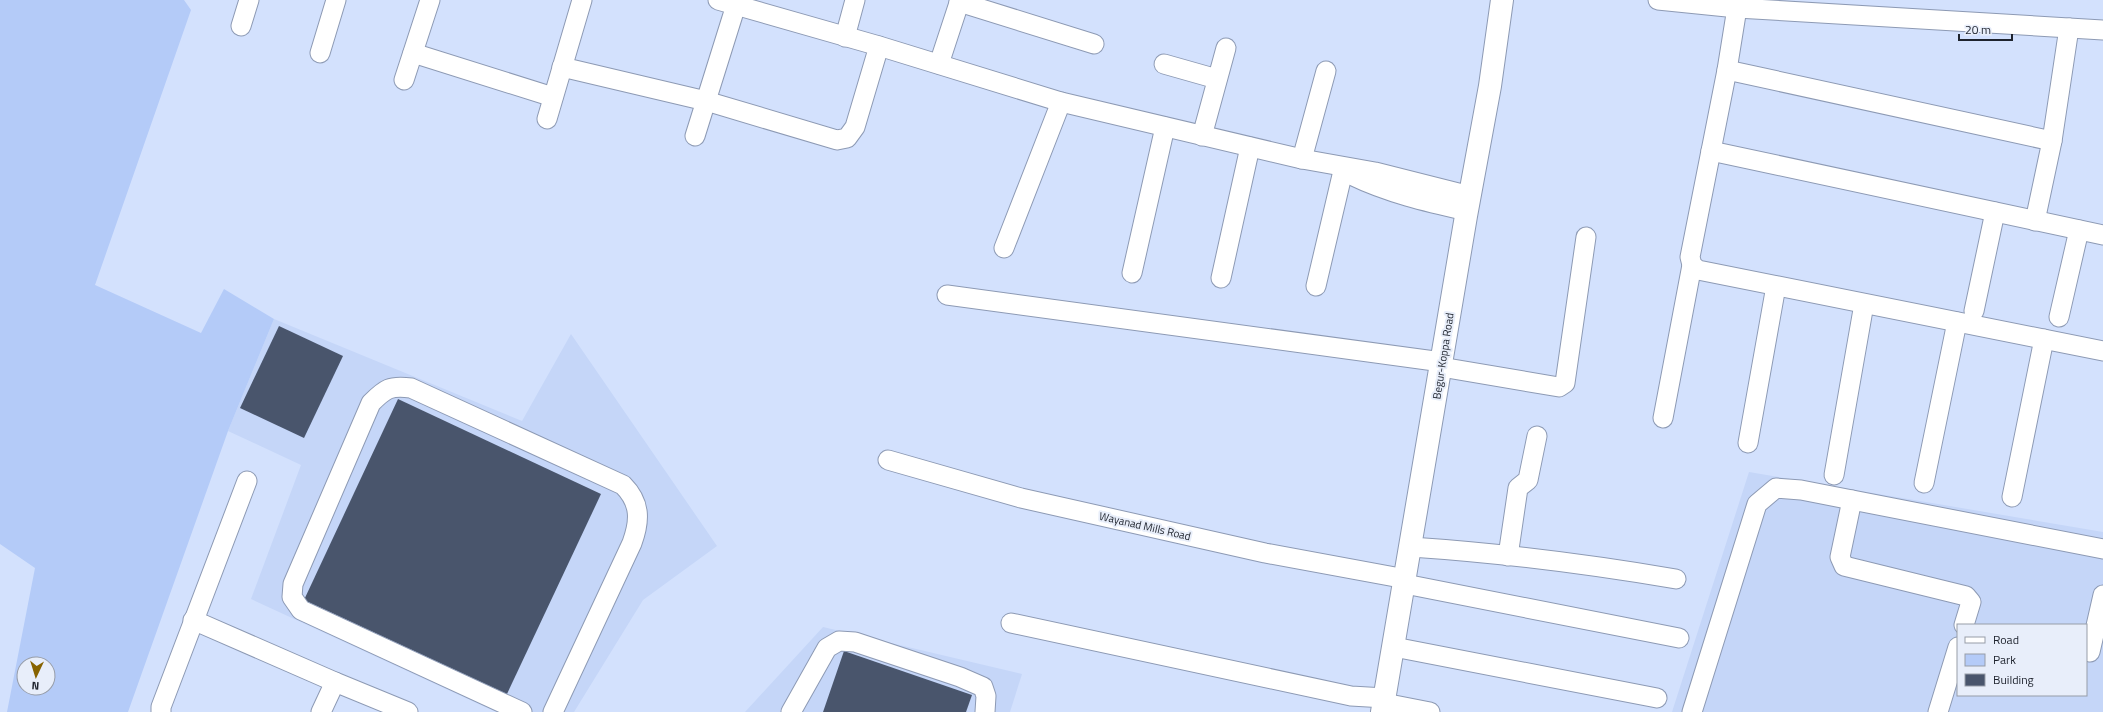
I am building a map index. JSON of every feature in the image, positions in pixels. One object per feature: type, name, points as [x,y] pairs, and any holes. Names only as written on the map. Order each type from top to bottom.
[{"type":"main road","name":"Begur-Koppa Road","points":[[1384,704],[1468,204],[1490,86],[1502,0]]},
{"type":"street","points":[[241,26],[249,0]]},
{"type":"street","points":[[320,53],[336,0]]},
{"type":"street","points":[[404,80],[430,0]]},
{"type":"street","points":[[547,119],[582,0]]},
{"type":"street","points":[[718,0],[748,5],[1061,102],[1339,168],[1375,172],[1468,204]]},
{"type":"street","points":[[845,36],[855,0]]},
{"type":"street","points":[[1658,0],[1737,8],[2103,30]]},
{"type":"street","points":[[939,64],[960,1],[1094,44]]},
{"type":"street","points":[[695,136],[706,101],[748,5]]},
{"type":"street","points":[[1663,418],[1692,265],[1690,257],[1727,70],[1737,8]]},
{"type":"street","points":[[2035,221],[2052,141],[2069,28]]},
{"type":"street","points":[[562,67],[706,101],[837,140],[846,138],[855,127],[879,46]]},
{"type":"street","points":[[1202,136],[1226,48]]},
{"type":"street","points":[[413,53],[553,97]]},
{"type":"street","points":[[1164,64],[1217,79]]},
{"type":"street","points":[[1727,70],[2052,141]]},
{"type":"street","points":[[1302,159],[1326,71]]},
{"type":"street","points":[[1004,248],[1061,102]]},
{"type":"street","points":[[1132,273],[1165,127]]},
{"type":"street","points":[[1221,278],[1250,147]]},
{"type":"street","points":[[1711,151],[2103,235]]},
{"type":"street","points":[[1316,286],[1339,168]]},
{"type":"street","points":[[1974,311],[1995,212]]},
{"type":"street","points":[[2059,317],[2079,230]]},
{"type":"street","points":[[947,295],[1441,364],[1558,387],[1565,382],[1586,237]]},
{"type":"street","points":[[1692,265],[1698,270],[2103,351]]},
{"type":"street","points":[[1748,443],[1776,286]]},
{"type":"street","points":[[1834,476],[1864,304]]},
{"type":"street","points":[[1924,483],[1957,322]]},
{"type":"street","points":[[2012,497],[2044,340]]},
{"type":"street","points":[[522,712],[301,610],[292,597],[293,584],[371,403],[383,391],[396,386],[411,388],[623,485],[634,496],[637,512],[636,530],[632,543],[553,712]]},
{"type":"street","points":[[1508,556],[1518,488],[1528,480],[1537,436]]},
{"type":"street","name":"Wayanad Mills Road","points":[[888,460],[1021,498],[1266,553],[1679,638]]},
{"type":"street","points":[[161,712],[161,707],[247,481]]},
{"type":"street","points":[[1692,712],[1757,504],[1776,488],[1801,490],[2103,549]]},
{"type":"street","points":[[1852,500],[1840,556],[1844,566],[1966,596],[1971,602],[1970,624]]},
{"type":"street","points":[[1411,547],[1604,567],[1676,579]]},
{"type":"street","points":[[2093,652],[2103,595]]},
{"type":"street","points":[[194,620],[335,682],[408,712]]},
{"type":"street","points":[[1011,623],[1384,704],[1430,712]]},
{"type":"street","points":[[791,712],[827,648],[839,641],[855,642],[960,677],[983,687],[986,696],[985,712]]},
{"type":"street","points":[[1394,647],[1657,698]]},
{"type":"street","points":[[1938,712],[1957,650]]},
{"type":"street","points":[[321,712],[335,682]]},
{"type":"shaded area","points":[[274,319],[522,421],[571,334],[717,546],[643,600],[574,712],[496,712],[251,599],[301,465],[228,431]]},
{"type":"shaded area","points":[[1749,472],[2103,532],[2103,712],[1672,712]]},
{"type":"shaded area","points":[[823,627],[1022,674],[1010,712],[745,712]]},
{"type":"green space","points":[[0,0],[184,0],[191,10],[95,285],[201,333],[224,289],[274,319],[228,431],[128,712],[7,712],[16,666],[16,696],[56,696],[56,656],[18,656],[35,568],[0,544]]},
{"type":"building","points":[[279,326],[343,356],[304,438],[240,408]]},
{"type":"building","points":[[398,399],[601,494],[507,694],[304,600]]},
{"type":"building","points":[[844,651],[972,695],[966,712],[823,712]]}]
